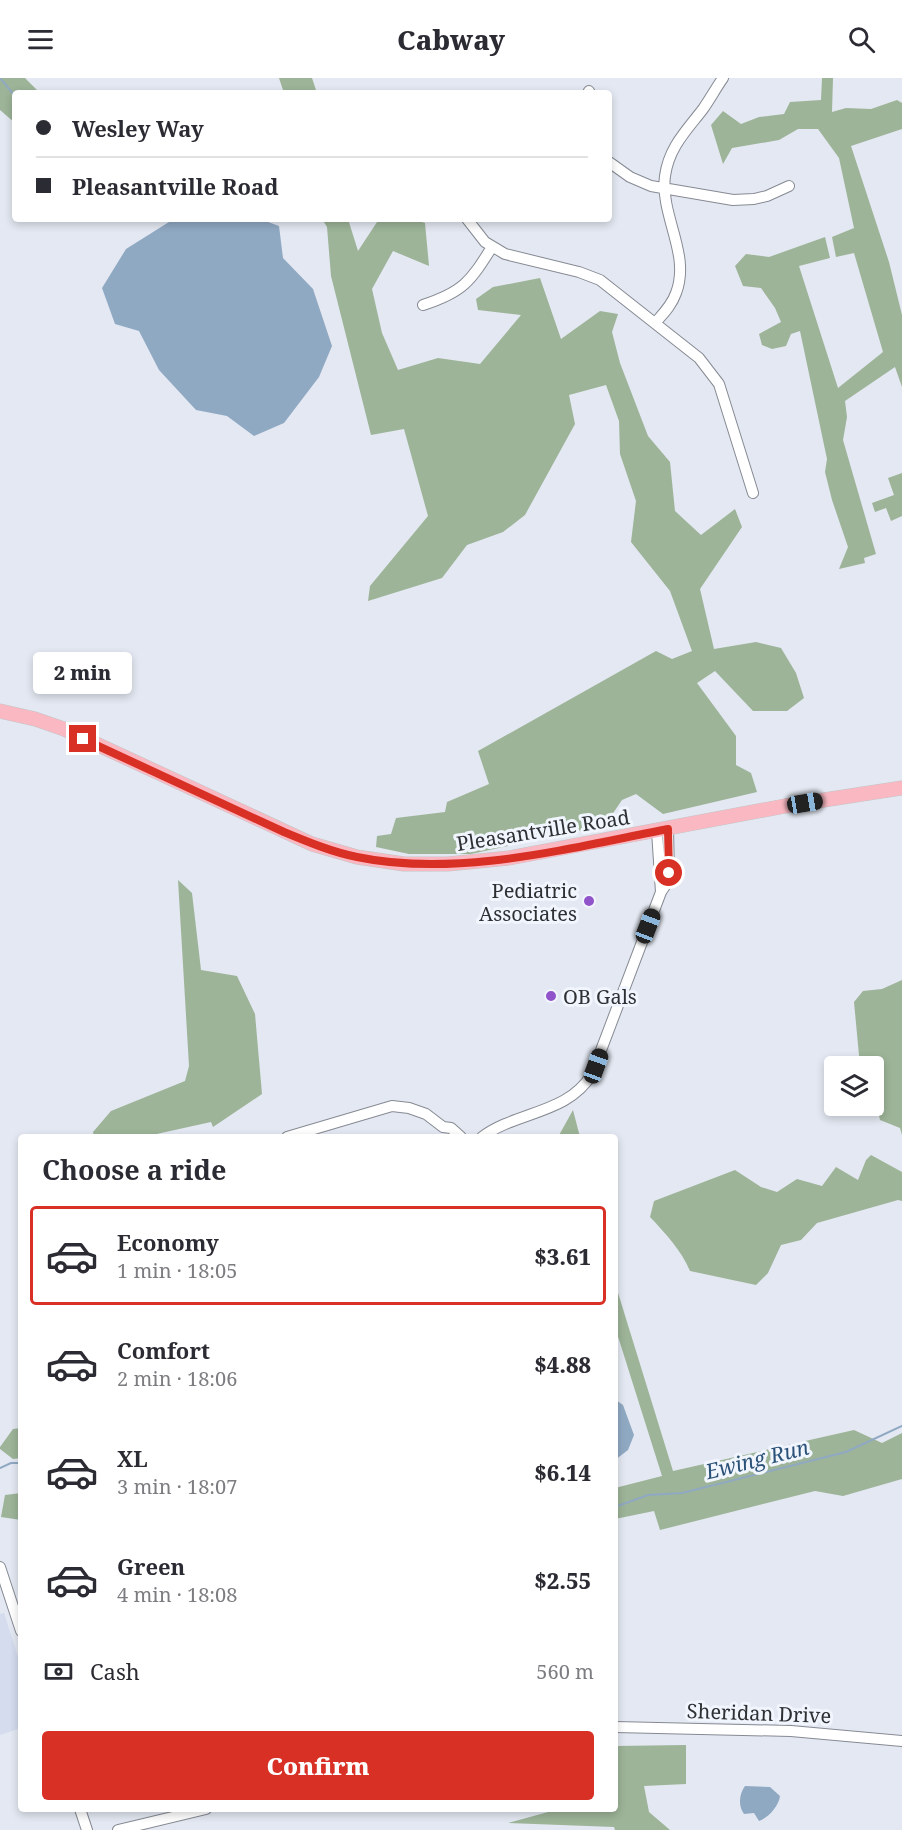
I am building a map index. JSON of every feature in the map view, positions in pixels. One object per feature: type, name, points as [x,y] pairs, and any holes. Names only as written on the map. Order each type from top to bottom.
[{"type":"main road","name":"Pleasantville Road","points":[[0,711],[35,719],[63,729],[312,844],[357,857],[416,864],[474,862],[662,830],[785,806],[902,788]]},
{"type":"street","points":[[656,323],[673,299],[680,275],[680,256],[667,214],[664,188],[667,167],[674,147],[685,129],[705,107],[723,78]]},
{"type":"street","points":[[612,164],[640,182],[711,196],[745,200],[767,196],[789,186]]},
{"type":"street","points":[[469,222],[478,235],[492,248],[514,257],[591,276],[608,285],[699,358],[719,384],[753,493]]},
{"type":"street","points":[[423,305],[449,296],[465,285],[478,271],[492,248]]},
{"type":"street","points":[[486,1134],[499,1125],[559,1104],[577,1093],[589,1080],[661,892],[667,883],[669,873],[662,830]]},
{"type":"street","points":[[297,1134],[392,1106],[409,1108],[426,1114],[445,1132],[451,1128],[458,1134]]},
{"type":"street","points":[[0,1567],[18,1622]]},
{"type":"street","name":"Sheridan Drive","points":[[618,1727],[791,1731],[902,1741]]},
{"type":"street","points":[[81,1812],[87,1830]]},
{"type":"street","points":[[118,1830],[193,1812]]},
{"type":"shaded area","points":[[4,1613],[18,1657],[18,1729],[0,1735],[0,1614]]},
{"type":"green space","points":[[0,78],[25,78],[37,90],[12,90],[12,120],[0,110]]},
{"type":"green space","points":[[279,78],[312,78],[316,90],[283,90]]},
{"type":"green space","points":[[822,78],[833,78],[832,112],[846,108],[871,109],[897,100],[902,103],[902,129],[851,146],[889,262],[902,315],[902,387],[895,367],[845,401],[847,417],[843,440],[876,554],[864,558],[865,563],[839,569],[848,547],[825,472],[827,459],[800,331],[791,334],[786,346],[772,349],[762,345],[759,334],[781,322],[775,308],[761,288],[743,286],[735,266],[746,254],[769,257],[825,237],[830,258],[799,266],[838,388],[883,352],[854,253],[836,257],[832,237],[854,228],[839,158],[818,129],[798,129],[779,140],[732,148],[723,164],[711,125],[723,111],[741,124],[759,117],[784,114],[790,102],[821,100]]},
{"type":"green space","points":[[324,222],[349,222],[358,251],[377,222],[425,223],[429,266],[393,251],[372,289],[382,333],[398,370],[438,358],[480,364],[521,315],[478,310],[476,299],[493,287],[540,278],[561,339],[600,311],[618,314],[612,332],[620,363],[648,436],[670,462],[675,511],[701,535],[735,509],[742,527],[700,589],[714,649],[756,642],[781,648],[796,673],[804,698],[787,711],[753,711],[715,671],[697,683],[736,736],[736,765],[751,773],[757,792],[663,814],[636,794],[622,800],[605,825],[471,854],[409,854],[376,847],[377,836],[391,834],[396,818],[445,812],[447,802],[489,784],[478,751],[656,651],[672,659],[692,651],[670,591],[631,542],[636,501],[620,454],[619,421],[606,385],[569,395],[575,424],[525,515],[503,532],[467,545],[442,578],[368,601],[370,586],[428,516],[404,429],[371,435],[331,276],[327,227]]},
{"type":"green space","points":[[902,473],[902,516],[891,521],[886,508],[875,512],[872,503],[894,495],[888,478]]},
{"type":"green space","points":[[178,880],[192,893],[201,970],[237,976],[255,1014],[262,1094],[213,1127],[211,1122],[157,1134],[93,1134],[111,1111],[185,1081],[189,1066]]},
{"type":"green space","points":[[902,980],[902,1135],[900,1128],[880,1120],[879,1116],[884,1116],[884,1056],[859,1056],[854,1002],[863,991],[882,989]]},
{"type":"green space","points":[[573,1110],[579,1134],[560,1134]]},
{"type":"green space","points":[[871,1155],[902,1172],[902,1201],[898,1200],[817,1223],[801,1240],[781,1245],[768,1273],[756,1285],[690,1271],[678,1249],[650,1217],[654,1201],[735,1170],[761,1187],[777,1192],[797,1179],[822,1186],[836,1167],[858,1180],[866,1160]]},
{"type":"green space","points":[[618,1293],[673,1471],[854,1430],[882,1443],[902,1433],[902,1479],[843,1496],[815,1491],[660,1530],[654,1511],[618,1518],[618,1487],[662,1476],[618,1337]]},
{"type":"green space","points":[[18,1428],[18,1458],[13,1459],[0,1447],[13,1429]]},
{"type":"green space","points":[[18,1493],[18,1520],[1,1517],[5,1495]]},
{"type":"green space","points":[[686,1745],[686,1784],[644,1786],[649,1812],[670,1830],[615,1830],[614,1827],[508,1823],[548,1812],[618,1812],[618,1746]]},
{"type":"water","points":[[169,222],[268,222],[279,226],[283,258],[313,289],[332,346],[319,377],[284,423],[254,436],[227,416],[196,410],[159,370],[139,331],[115,324],[102,288],[126,249]]},
{"type":"water","points":[[618,1401],[623,1405],[634,1435],[628,1450],[618,1458]]},
{"type":"water","points":[[745,1786],[770,1787],[780,1796],[775,1808],[759,1821],[754,1813],[744,1814],[742,1811],[740,1800]]},
{"type":"waterway","points":[[0,78],[12,92]]},
{"type":"waterway","name":"Ewing Run","points":[[618,1506],[648,1495],[682,1493],[846,1452],[902,1426]]},
{"type":"waterway","name":"Ewing Run","points":[[0,1468],[11,1463],[18,1463]]},
{"type":"place","name":"Pediatric Associates","points":[[589,901]]},
{"type":"place","name":"OB Gals","points":[[551,996]]},
{"type":"route","points":[[83,739],[284,832],[335,852],[404,864],[448,864],[509,858],[668,829],[669,873]]}]
